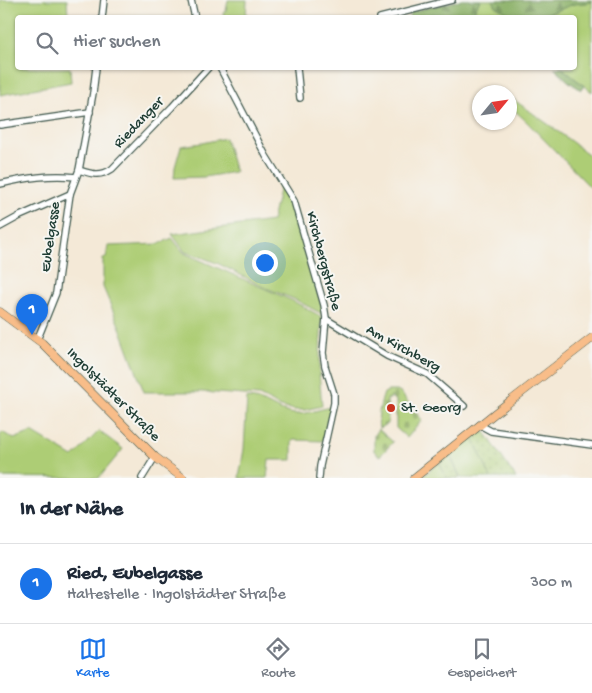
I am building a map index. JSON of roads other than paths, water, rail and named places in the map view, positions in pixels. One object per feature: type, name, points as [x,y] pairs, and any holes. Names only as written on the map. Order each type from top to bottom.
[{"type":"main road","name":"Ingolstädter Straße","points":[[0,312],[37,339],[155,457],[183,478]]},
{"type":"main road","points":[[414,478],[592,338]]},
{"type":"street","points":[[102,15],[104,0]]},
{"type":"street","points":[[191,0],[194,15]]},
{"type":"street","points":[[392,15],[452,0]]},
{"type":"street","name":"Eubelgasse","points":[[37,339],[56,293],[70,194],[78,173],[96,70]]},
{"type":"street","name":"Riedanger","points":[[0,184],[37,176],[78,173],[103,174],[112,169],[206,70]]},
{"type":"street","name":"Kirchbergstraße","points":[[221,70],[266,156],[294,202],[324,304],[326,319],[323,354],[334,394],[334,403],[319,478]]},
{"type":"street","points":[[297,70],[300,98]]},
{"type":"street","points":[[0,124],[90,112]]},
{"type":"street","points":[[0,227],[70,194]]},
{"type":"street","name":"Am Kirchberg","points":[[326,319],[387,356],[427,374],[464,406]]},
{"type":"street","points":[[480,425],[491,431],[592,444]]},
{"type":"street","points":[[142,478],[155,457]]},
{"type":"place","name":"Ried, Eubelgasse","points":[[32,335]]},
{"type":"place","name":"St. Georg","points":[[391,408]]}]
